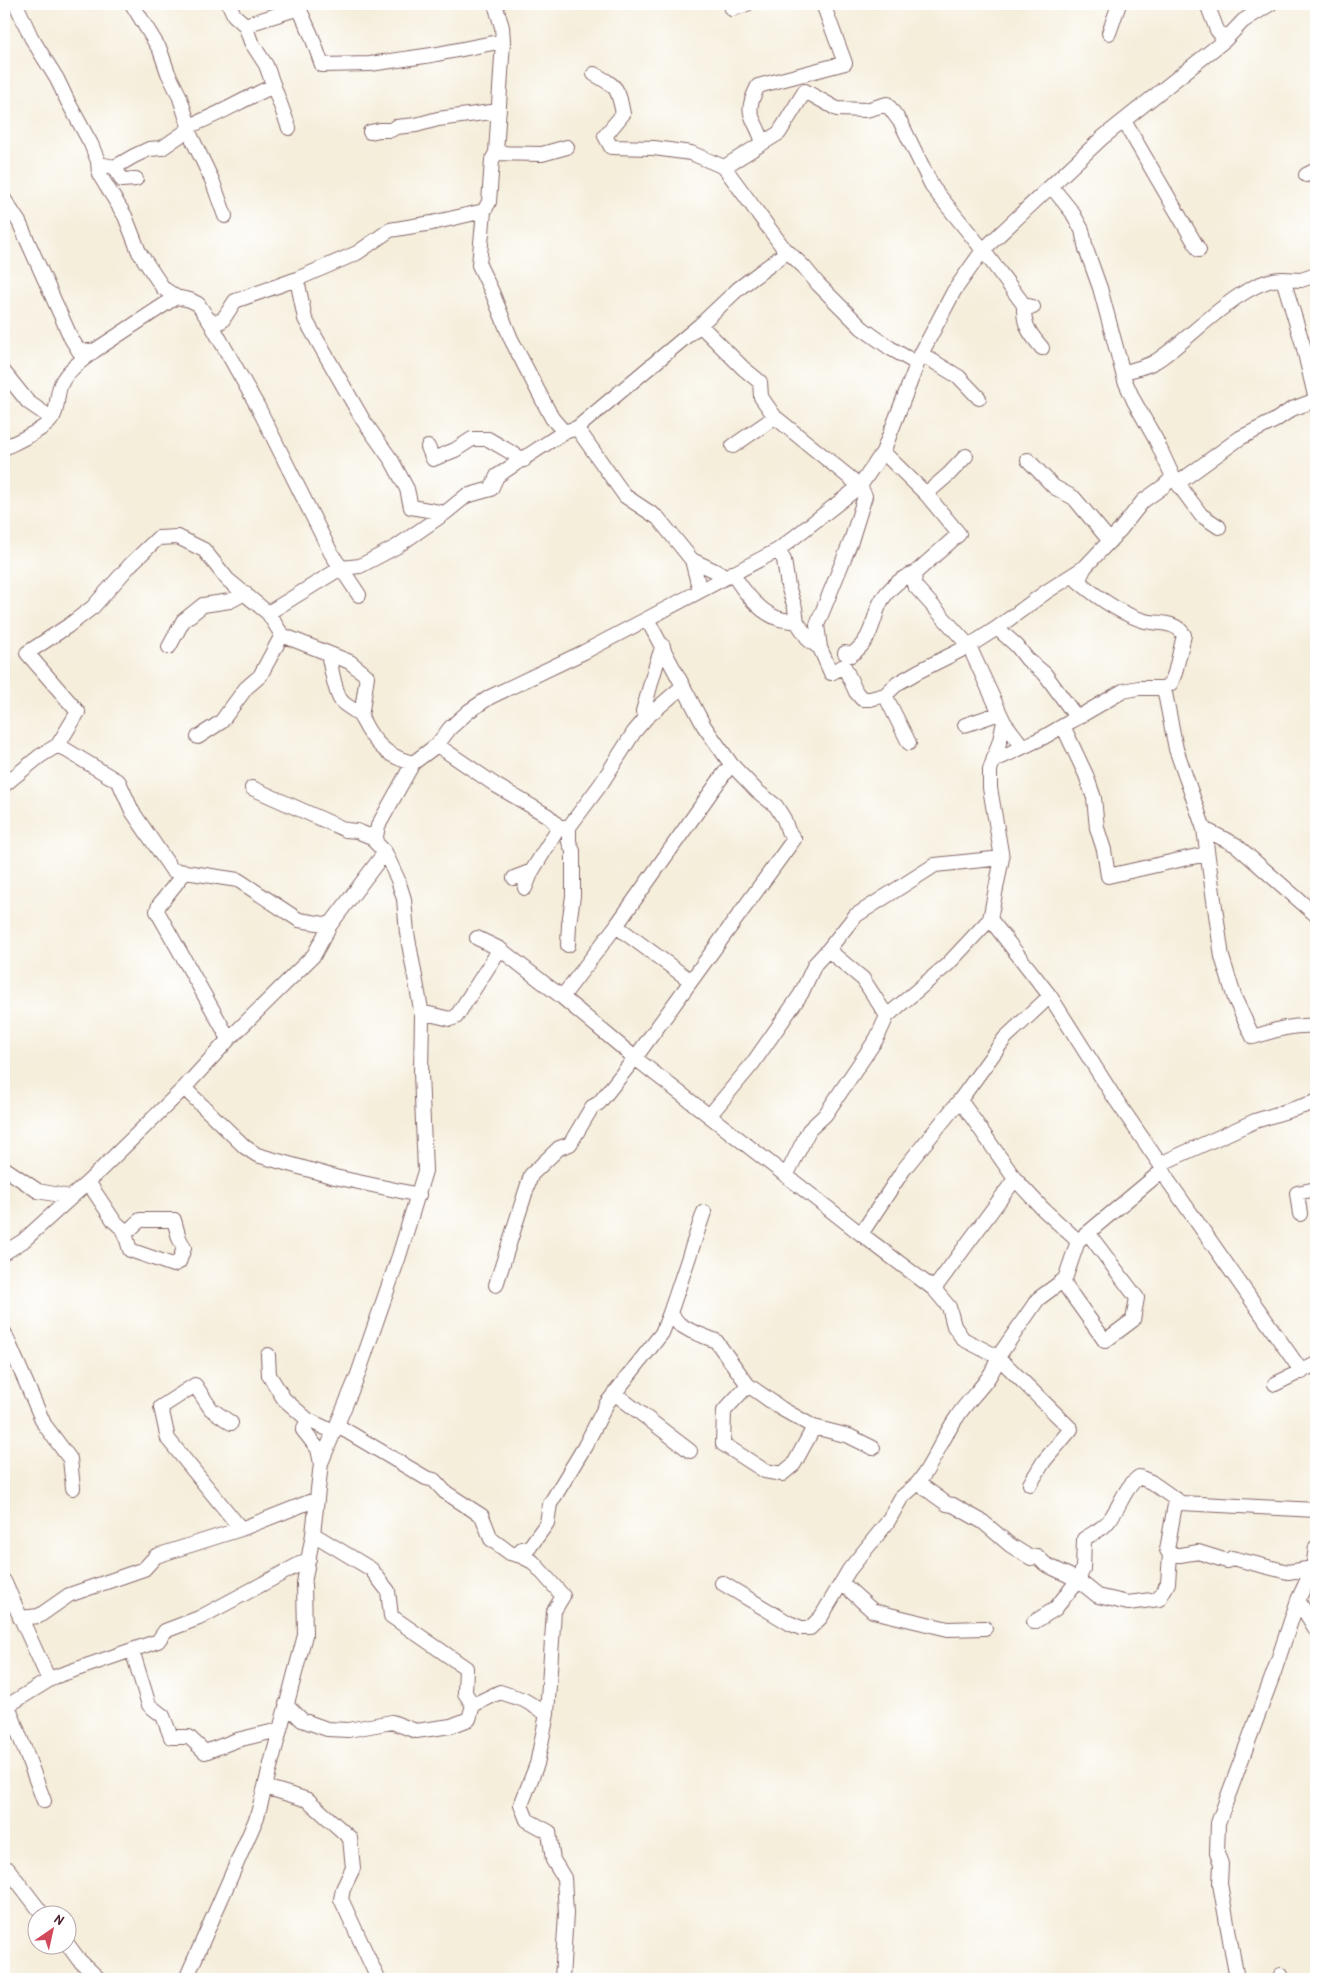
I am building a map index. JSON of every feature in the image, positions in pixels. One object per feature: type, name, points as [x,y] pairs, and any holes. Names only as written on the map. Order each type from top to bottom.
[{"type":"street","points":[[16,4],[31,37],[57,79],[91,144],[98,161],[99,174],[125,216],[139,252],[163,288],[176,297],[198,304],[210,322],[258,407],[314,521],[359,595]]},
{"type":"street","points":[[132,4],[160,50],[189,128],[212,180],[224,216]]},
{"type":"street","points":[[229,4],[234,15],[245,25],[251,42],[266,65],[289,128]]},
{"type":"street","points":[[497,4],[503,41],[496,153],[492,160],[488,202],[484,211],[479,265],[511,339],[552,418],[570,430],[625,496],[658,518],[692,560],[700,591]]},
{"type":"street","points":[[732,9],[747,4]]},
{"type":"street","points":[[763,143],[760,132],[749,112],[751,100],[758,86],[844,63],[823,4]]},
{"type":"street","points":[[1109,33],[1119,4]]},
{"type":"street","points":[[1207,4],[1217,30],[1225,40]]},
{"type":"street","points":[[321,1463],[357,1377],[419,1195],[425,1171],[421,1073],[421,1012],[407,933],[404,899],[398,880],[385,852],[375,842],[378,826],[413,763],[437,745],[450,728],[469,711],[490,696],[584,652],[729,574],[778,550],[860,486],[883,452],[918,358],[954,291],[983,250],[1102,138],[1225,40],[1243,21],[1270,4]]},
{"type":"street","points":[[245,25],[304,6],[322,66],[370,64],[432,56],[503,41]]},
{"type":"street","points":[[594,74],[613,85],[619,93],[623,114],[605,136],[611,147],[654,148],[692,153],[724,167],[787,252],[804,267],[818,284],[862,328],[890,348],[918,358],[958,377],[979,398]]},
{"type":"street","points":[[99,174],[104,165],[115,167],[149,149],[162,148],[189,128],[240,103],[252,94],[274,86]]},
{"type":"street","points":[[724,167],[779,133],[805,91],[837,109],[866,110],[887,104],[901,123],[933,188],[1028,306],[1023,318],[1031,335],[1042,348]]},
{"type":"street","points":[[370,132],[446,118],[498,111]]},
{"type":"street","points":[[1124,121],[1199,250]]},
{"type":"street","points":[[496,153],[542,154],[567,147]]},
{"type":"street","points":[[115,167],[122,180],[136,179]]},
{"type":"street","points":[[1051,186],[1072,212],[1082,230],[1123,373],[1134,401],[1156,440],[1175,480],[1201,515],[1219,527]]},
{"type":"street","points":[[4,199],[19,222],[71,338],[79,351],[94,351]]},
{"type":"street","points":[[210,322],[222,321],[235,301],[297,279],[357,253],[390,230],[484,211]]},
{"type":"street","points":[[268,612],[342,568],[360,566],[396,547],[445,514],[466,496],[491,489],[497,476],[570,430],[700,325],[738,289],[787,252]]},
{"type":"street","points":[[1123,373],[1155,362],[1237,297],[1274,279],[1301,280],[1316,275]]},
{"type":"street","points":[[297,279],[305,319],[363,420],[392,461],[407,489],[411,506],[445,514]]},
{"type":"street","points":[[700,325],[743,368],[760,382],[762,397],[776,417],[860,486],[865,496],[860,516],[817,625],[820,648],[831,673],[844,666],[856,692],[862,699],[870,699],[886,696],[898,683],[969,646],[1085,567],[1110,541],[1143,501],[1164,486],[1240,438],[1274,421],[1292,409],[1316,400],[1301,339],[1283,279]]},
{"type":"street","points":[[4,448],[48,423],[58,406],[58,394],[62,382],[73,368],[94,351],[176,297]]},
{"type":"street","points":[[4,372],[28,402],[52,418]]},
{"type":"street","points":[[733,446],[776,417]]},
{"type":"street","points":[[428,447],[433,460],[455,450],[472,439],[488,439],[524,460]]},
{"type":"street","points":[[845,654],[851,655],[865,643],[882,600],[903,578],[915,573],[959,534],[926,494],[883,452]]},
{"type":"street","points":[[926,494],[966,456]]},
{"type":"street","points":[[1028,460],[1054,487],[1074,498],[1110,541]]},
{"type":"street","points":[[4,785],[40,756],[58,745],[78,712],[26,654],[94,607],[131,564],[158,538],[178,537],[204,550],[228,580],[268,612],[282,635],[350,662],[367,676]]},
{"type":"street","points":[[778,550],[784,560],[797,622],[809,640],[820,648]]},
{"type":"street","points":[[692,560],[729,574],[766,611],[776,618],[797,622]]},
{"type":"street","points":[[993,761],[1078,718],[1123,691],[1139,688],[1164,688],[1171,683],[1184,635],[1180,629],[1172,625],[1144,620],[1094,595],[1078,581],[1085,567]]},
{"type":"street","points":[[915,573],[914,584],[969,646],[1002,717],[1023,747]]},
{"type":"street","points":[[169,647],[182,621],[203,605],[230,601],[245,593]]},
{"type":"street","points":[[496,1285],[531,1175],[559,1148],[570,1144],[592,1107],[599,1103],[635,1058],[794,839],[776,806],[757,791],[731,764],[704,726],[647,619]]},
{"type":"street","points":[[998,628],[1017,646],[1027,659],[1046,674],[1078,718]]},
{"type":"street","points":[[198,737],[220,722],[246,688],[260,676],[282,635]]},
{"type":"street","points":[[646,718],[643,711],[652,684],[654,665],[663,646]]},
{"type":"street","points":[[328,654],[339,697],[345,705],[355,710],[380,746],[397,759],[413,763]]},
{"type":"street","points":[[360,716],[367,676],[372,662]]},
{"type":"street","points":[[525,888],[532,870],[564,827],[601,784],[634,732],[646,718],[684,686]]},
{"type":"street","points":[[1164,688],[1176,749],[1204,829],[1206,854],[1214,894],[1222,957],[1235,999],[1253,1037],[1281,1028],[1302,1024],[1316,1026]]},
{"type":"street","points":[[886,696],[909,743]]},
{"type":"street","points":[[965,725],[1002,717]]},
{"type":"street","points":[[786,1176],[809,1130],[825,1116],[877,1038],[887,1016],[948,964],[990,919],[1002,858],[990,788],[990,770],[1002,717]]},
{"type":"street","points":[[1063,726],[1086,775],[1094,798],[1097,828],[1104,850],[1108,876],[1206,854]]},
{"type":"street","points":[[58,745],[119,782],[132,811],[172,870],[238,880],[299,920],[330,925]]},
{"type":"street","points":[[437,745],[497,786],[564,827],[573,851],[574,896],[569,924],[568,945]]},
{"type":"street","points":[[562,997],[616,926],[731,764]]},
{"type":"street","points":[[252,788],[304,806],[346,830],[357,831],[369,836],[376,834]]},
{"type":"street","points":[[1204,829],[1236,845],[1316,915]]},
{"type":"street","points":[[4,1253],[22,1241],[88,1182],[184,1088],[229,1039],[314,955],[330,925],[385,852]]},
{"type":"street","points":[[710,1115],[753,1063],[801,994],[815,964],[855,916],[935,865],[1002,858]]},
{"type":"street","points":[[514,878],[532,870]]},
{"type":"street","points":[[185,872],[159,905],[157,911],[229,1039]]},
{"type":"street","points":[[990,919],[1050,996],[1114,1097],[1302,1372]]},
{"type":"street","points":[[616,926],[691,981]]},
{"type":"street","points":[[477,938],[500,949],[562,997],[635,1058],[934,1289],[949,1307],[954,1326],[963,1339],[998,1357],[1071,1429],[1044,1461],[1030,1484]]},
{"type":"street","points":[[421,1012],[450,1018],[456,1017],[500,949]]},
{"type":"street","points":[[828,950],[863,979],[887,1016]]},
{"type":"street","points":[[861,1234],[904,1169],[960,1100],[1006,1038],[1050,996]]},
{"type":"street","points":[[184,1088],[245,1147],[257,1155],[335,1177],[419,1195]]},
{"type":"street","points":[[960,1100],[1015,1179],[1043,1208],[1083,1237],[1137,1298],[1133,1320],[1105,1341],[1062,1281]]},
{"type":"street","points":[[722,1583],[789,1623],[801,1628],[810,1628],[821,1617],[849,1570],[878,1537],[901,1498],[918,1483],[929,1468],[957,1416],[996,1368],[998,1357],[1038,1298],[1065,1279],[1083,1237],[1161,1167],[1255,1121],[1316,1102]]},
{"type":"street","points":[[4,1168],[38,1191],[70,1197]]},
{"type":"street","points":[[934,1289],[1015,1179]]},
{"type":"street","points":[[88,1182],[114,1221],[124,1230]]},
{"type":"street","points":[[1300,1214],[1297,1193],[1316,1189]]},
{"type":"street","points":[[521,1556],[522,1549],[529,1548],[547,1523],[550,1504],[585,1446],[607,1403],[662,1333],[704,1212]]},
{"type":"street","points":[[670,1313],[679,1324],[716,1341],[748,1385],[782,1409],[800,1417],[814,1427],[849,1436],[872,1448]]},
{"type":"street","points":[[4,1332],[44,1424],[70,1459],[74,1488]]},
{"type":"street","points":[[268,1355],[269,1375],[284,1399],[308,1420],[336,1429],[426,1478],[434,1480],[445,1492],[482,1516],[491,1539],[510,1553],[533,1562],[562,1596],[554,1611],[547,1714],[537,1764],[521,1806],[527,1820],[548,1832],[553,1860],[564,1878],[566,1914],[562,1979]]},
{"type":"street","points":[[1275,1384],[1316,1364]]},
{"type":"street","points":[[231,1423],[211,1409],[195,1385],[161,1407],[168,1439],[241,1529]]},
{"type":"street","points":[[748,1385],[724,1411],[724,1444],[765,1471],[782,1474],[794,1464],[814,1427]]},
{"type":"street","points":[[614,1393],[690,1451]]},
{"type":"street","points":[[186,1979],[257,1817],[304,1635],[304,1584],[313,1534],[321,1463],[318,1449],[303,1430],[308,1420]]},
{"type":"street","points":[[1034,1622],[1055,1609],[1078,1580],[1083,1569],[1084,1539],[1105,1525],[1131,1483],[1139,1477],[1151,1482],[1181,1503],[1316,1510]]},
{"type":"street","points":[[918,1483],[947,1504],[953,1505],[983,1522],[1010,1545],[1031,1558],[1037,1556],[1045,1564],[1078,1580],[1098,1596],[1128,1603],[1159,1599],[1168,1583],[1170,1555],[1167,1550],[1176,1499]]},
{"type":"street","points":[[20,1618],[39,1616],[69,1595],[144,1569],[156,1556],[241,1529],[317,1499]]},
{"type":"street","points":[[313,1534],[371,1569],[388,1591],[391,1616],[466,1668],[465,1693],[473,1705]]},
{"type":"street","points":[[1170,1555],[1198,1552],[1228,1561],[1232,1558],[1288,1572],[1315,1559]]},
{"type":"street","points":[[44,1801],[6,1706],[49,1680],[158,1641],[165,1631],[199,1618],[309,1559]]},
{"type":"street","points":[[1236,1979],[1220,1884],[1221,1864],[1217,1852],[1218,1823],[1274,1672],[1298,1600],[1315,1559]]},
{"type":"street","points":[[4,1581],[49,1680]]},
{"type":"street","points":[[842,1583],[873,1612],[948,1629],[985,1628]]},
{"type":"street","points":[[1298,1600],[1316,1630]]},
{"type":"street","points":[[132,1650],[149,1705],[163,1716],[171,1737],[189,1738],[204,1752],[237,1740],[279,1730]]},
{"type":"street","points":[[286,1704],[302,1720],[327,1729],[348,1730],[392,1722],[416,1731],[451,1726],[469,1719],[473,1705],[500,1692],[524,1700],[547,1714]]},
{"type":"street","points":[[265,1787],[308,1800],[350,1838],[353,1868],[343,1888],[341,1899],[378,1979]]},
{"type":"street","points":[[8,1869],[36,1906]]},
{"type":"street","points":[[77,1956],[100,1979]]}]
